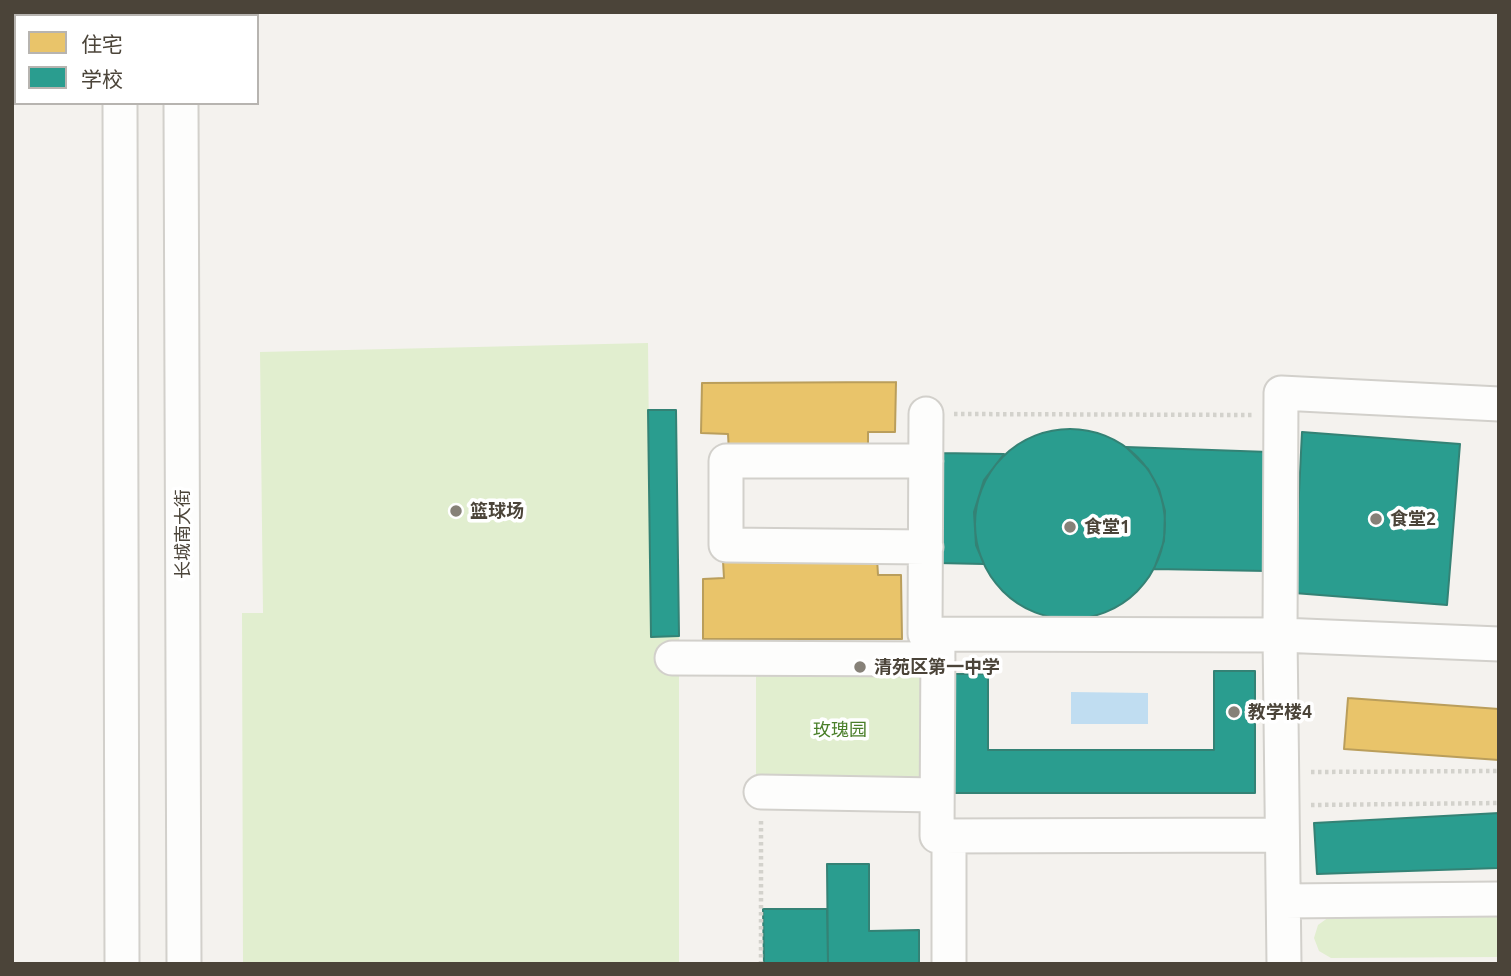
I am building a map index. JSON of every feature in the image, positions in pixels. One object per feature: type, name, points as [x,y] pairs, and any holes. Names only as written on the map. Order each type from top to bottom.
[{"type":"street","points":[[120,105],[122,964]]},
{"type":"street","name":"长城南大街","points":[[181,105],[184,964]]},
{"type":"street","points":[[1284,964],[1280,635],[1281,393],[1499,404]]},
{"type":"street","points":[[926,414],[925,634],[938,647],[937,836],[1282,820]]},
{"type":"street","points":[[926,461],[726,461],[726,545],[926,547]]},
{"type":"street","points":[[673,658],[1280,635],[1499,644]]},
{"type":"street","points":[[761,792],[937,795]]},
{"type":"street","points":[[949,836],[949,964]]},
{"type":"street","points":[[1283,901],[1499,899]]},
{"type":"path","points":[[926,414],[1281,416]]},
{"type":"path","points":[[1281,772],[1499,771]]},
{"type":"path","points":[[761,792],[761,964]]},
{"type":"path","points":[[1282,820],[1499,803]]},
{"type":"green space","points":[[648,343],[651,637],[679,637],[679,964],[243,964],[242,613],[263,613],[260,352]]},
{"type":"green space","name":"玫瑰园","points":[[756,676],[925,676],[924,784],[756,784]]},
{"type":"green space","points":[[1499,915],[1499,957],[1331,958],[1319,951],[1314,938],[1318,925],[1329,917]]},
{"type":"water","points":[[1071,692],[1148,693],[1148,724],[1071,724]]},
{"type":"building: 住宅","points":[[896,382],[895,432],[868,432],[868,452],[729,453],[728,434],[701,433],[702,383]]},
{"type":"building: 住宅","points":[[877,558],[878,575],[901,575],[902,639],[703,639],[703,579],[724,578],[723,561]]},
{"type":"building: 住宅","points":[[1348,698],[1499,709],[1499,760],[1344,749]]},
{"type":"building: 学校","points":[[648,410],[676,410],[679,636],[651,637]]},
{"type":"building: 学校","name":"食堂1","points":[[1070,429],[1106,436],[1137,457],[1158,488],[1165,524],[1158,560],[1137,591],[1106,612],[1070,619],[1034,612],[1003,591],[982,560],[975,524],[982,488],[1003,457],[1034,436]]},
{"type":"building: 学校","name":"食堂2","points":[[1302,432],[1460,444],[1447,605],[1294,593]]},
{"type":"building: 学校","points":[[1126,447],[1269,452],[1267,571],[1154,569],[1164,541],[1165,511],[1159,489],[1148,469]]},
{"type":"building: 学校","points":[[939,453],[1004,454],[984,480],[974,512],[976,545],[984,564],[937,563]]},
{"type":"building: 学校","name":"教学楼4","points":[[1214,671],[1255,671],[1255,793],[951,793],[951,674],[988,674],[988,750],[1214,750]]},
{"type":"building: 学校","points":[[1499,813],[1499,868],[1317,874],[1314,823]]},
{"type":"building: 学校","points":[[827,864],[869,864],[869,931],[919,930],[919,964],[828,964]]},
{"type":"building: 学校","points":[[763,909],[827,909],[828,964],[764,964]]},
{"type":"place","name":"篮球场","points":[[456,511]]},
{"type":"place","name":"食堂2","points":[[1376,519]]},
{"type":"place","name":"食堂1","points":[[1070,527]]},
{"type":"place","name":"清苑区第一中学","points":[[860,667]]},
{"type":"place","name":"教学楼4","points":[[1234,712]]}]
